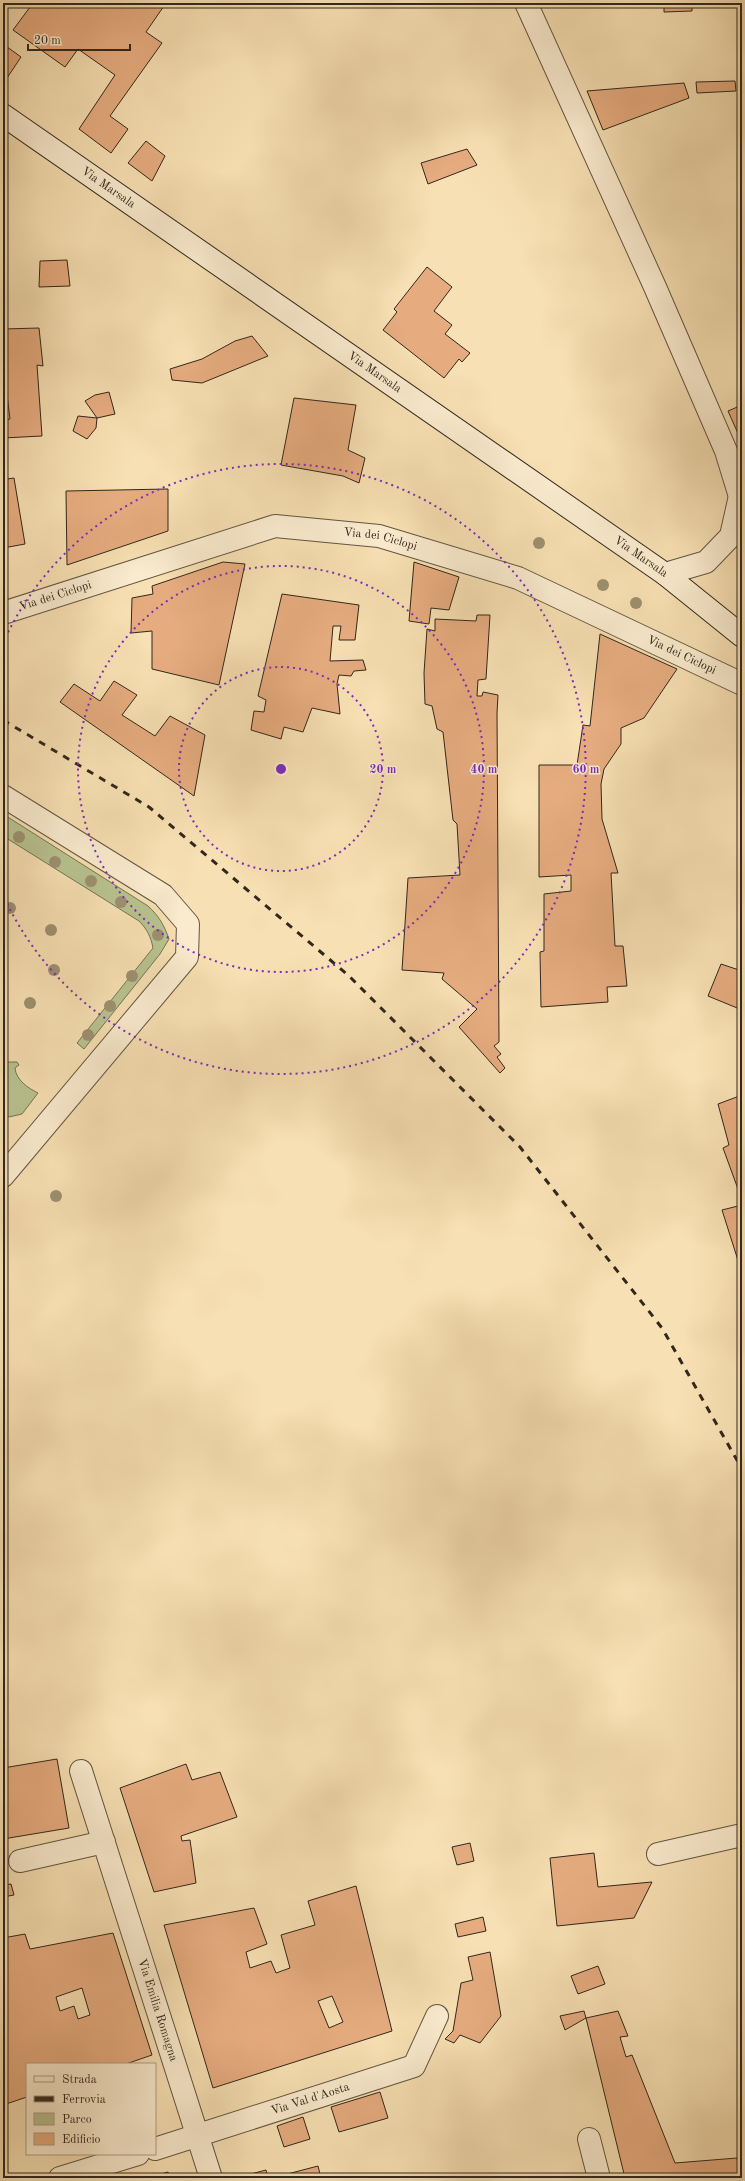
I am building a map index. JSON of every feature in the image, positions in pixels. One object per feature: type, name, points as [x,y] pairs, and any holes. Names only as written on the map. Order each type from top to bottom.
[{"type":"street","points":[[526,3],[661,302],[726,451],[741,499],[731,536],[706,562],[665,574]]},
{"type":"street","name":"Via Marsala","points":[[3,115],[665,574],[742,636]]},
{"type":"street","name":"Via dei Ciclopi","points":[[3,613],[275,526],[379,536],[518,578],[742,684]]},
{"type":"street","points":[[3,796],[163,895],[188,924],[187,957],[3,1176]]},
{"type":"street","name":"Via Emilia Romagna","points":[[81,1771],[211,2178]]},
{"type":"street","points":[[658,1854],[742,1835]]},
{"type":"street","points":[[20,1860],[104,1842]]},
{"type":"street","name":"Via Val d'Aosta","points":[[156,2149],[414,2066],[437,2016]]},
{"type":"street","points":[[589,2139],[599,2178]]},
{"type":"street","points":[[60,2178],[135,2155]]},
{"type":"green space","points":[[3,814],[148,906],[161,921],[169,939],[160,954],[84,1049],[77,1043],[153,948],[151,940],[148,933],[139,921],[3,836]]},
{"type":"green space","points":[[3,1062],[17,1062],[19,1065],[15,1068],[20,1080],[38,1093],[22,1114],[9,1117],[3,1113]]},
{"type":"building","points":[[33,3],[166,3],[146,32],[162,43],[110,116],[128,129],[111,153],[79,129],[115,75],[78,49],[65,67],[13,30]]},
{"type":"building","points":[[664,3],[692,3],[692,11],[664,12]]},
{"type":"building","points":[[3,44],[21,57],[5,81],[3,79]]},
{"type":"building","points":[[735,81],[736,91],[697,93],[696,82]]},
{"type":"building","points":[[684,83],[689,98],[603,130],[587,91]]},
{"type":"building","points":[[146,141],[165,156],[152,181],[128,163]]},
{"type":"building","points":[[467,149],[477,165],[428,184],[421,163]]},
{"type":"building","points":[[67,260],[70,286],[39,287],[40,261]]},
{"type":"building","points":[[427,267],[452,287],[434,311],[452,325],[445,334],[470,353],[462,362],[459,359],[444,378],[383,330],[397,312],[394,309]]},
{"type":"building","points":[[39,328],[43,366],[37,365],[42,436],[3,438],[3,420],[10,419],[3,364],[3,329]]},
{"type":"building","points":[[252,336],[268,356],[202,383],[172,380],[170,369],[202,359],[235,341]]},
{"type":"building","points":[[109,392],[115,414],[97,418],[85,401],[95,395]]},
{"type":"building","points":[[294,398],[356,405],[348,450],[365,458],[359,483],[343,476],[281,465]]},
{"type":"building","points":[[742,405],[742,438],[740,438],[728,411]]},
{"type":"building","points":[[78,416],[97,418],[96,428],[87,439],[73,431]]},
{"type":"building","points":[[3,438],[7,479],[14,478],[25,544],[3,548]]},
{"type":"building","points":[[168,489],[168,531],[67,565],[66,491]]},
{"type":"building","points":[[223,562],[245,564],[219,685],[152,669],[152,631],[131,633],[132,598],[153,594],[152,586]]},
{"type":"building","points":[[414,562],[459,577],[449,610],[431,608],[429,624],[409,621]]},
{"type":"building","points":[[282,594],[359,605],[355,640],[339,640],[341,626],[333,626],[330,661],[363,660],[366,670],[354,671],[351,676],[339,675],[337,684],[340,714],[312,708],[303,732],[284,727],[281,739],[251,730],[254,711],[264,712],[266,700],[258,696]]},
{"type":"building","points":[[477,615],[490,615],[486,679],[478,680],[477,696],[482,696],[483,692],[498,695],[499,1042],[494,1046],[501,1054],[497,1057],[505,1068],[500,1073],[459,1027],[477,1009],[442,979],[444,973],[402,970],[408,878],[460,875],[457,824],[453,820],[443,732],[437,729],[432,706],[425,704],[424,673],[427,629],[435,631],[435,619],[476,621]]},
{"type":"building","points":[[600,634],[677,669],[644,718],[621,728],[621,744],[604,769],[601,784],[602,819],[618,873],[611,873],[615,946],[623,946],[627,986],[607,987],[608,1002],[541,1007],[540,952],[544,951],[544,894],[571,891],[571,875],[539,877],[539,765],[577,765],[583,725],[590,726]]},
{"type":"building","points":[[114,681],[137,695],[122,715],[155,736],[170,716],[205,735],[194,796],[60,702],[74,684],[100,701]]},
{"type":"building","points":[[721,964],[742,971],[742,1010],[708,996]]},
{"type":"building","points":[[742,1095],[742,1200],[723,1148],[729,1145],[718,1104]]},
{"type":"building","points":[[742,1205],[742,1273],[722,1210]]},
{"type":"building","points":[[57,1759],[69,1828],[3,1839],[3,1768]]},
{"type":"building","points":[[186,1764],[192,1780],[220,1772],[237,1817],[181,1836],[182,1841],[190,1840],[196,1883],[154,1892],[120,1788]]},
{"type":"building","points":[[470,1843],[474,1861],[457,1865],[452,1847]]},
{"type":"building","points":[[594,1853],[598,1887],[652,1882],[634,1918],[557,1926],[550,1858]]},
{"type":"building","points":[[11,1884],[14,1895],[3,1897],[3,1885]]},
{"type":"building","points":[[356,1886],[392,2031],[213,2088],[164,1925],[254,1908],[267,1944],[246,1952],[250,1968],[271,1961],[276,1973],[290,1968],[281,1935],[315,1925],[308,1901]],"holes":[[[332,1996],[343,2022],[329,2028],[318,2001]]]},
{"type":"building","points":[[483,1917],[486,1931],[458,1937],[455,1924]]},
{"type":"building","points":[[113,1933],[152,2055],[129,2063],[26,2063],[26,2097],[3,2105],[3,1938],[25,1934],[30,1949]],"holes":[[[82,1988],[90,2015],[78,2019],[74,2006],[60,2011],[56,1997]]]},
{"type":"building","points":[[490,1952],[501,2016],[480,2043],[460,2035],[454,2043],[445,2039],[453,2031],[461,1983],[473,1980],[468,1957]]},
{"type":"building","points":[[598,1966],[605,1984],[578,1994],[571,1976]]},
{"type":"building","points":[[584,2011],[586,2018],[565,2030],[560,2016]]},
{"type":"building","points":[[618,2011],[628,2036],[620,2037],[626,2057],[632,2055],[675,2163],[737,2158],[741,2178],[625,2178],[586,2018]]},
{"type":"building","points":[[380,2092],[388,2118],[339,2132],[331,2107]]},
{"type":"building","points":[[303,2117],[310,2139],[284,2147],[277,2126]]},
{"type":"building","points":[[318,2166],[321,2178],[272,2178]]},
{"type":"building","points":[[266,2170],[268,2178],[243,2178],[243,2176]]},
{"type":"building","points":[[168,2172],[170,2178],[147,2178]]},
{"type":"railway","points":[[3,720],[149,807],[348,975],[520,1147],[662,1328],[742,1469]]}]
